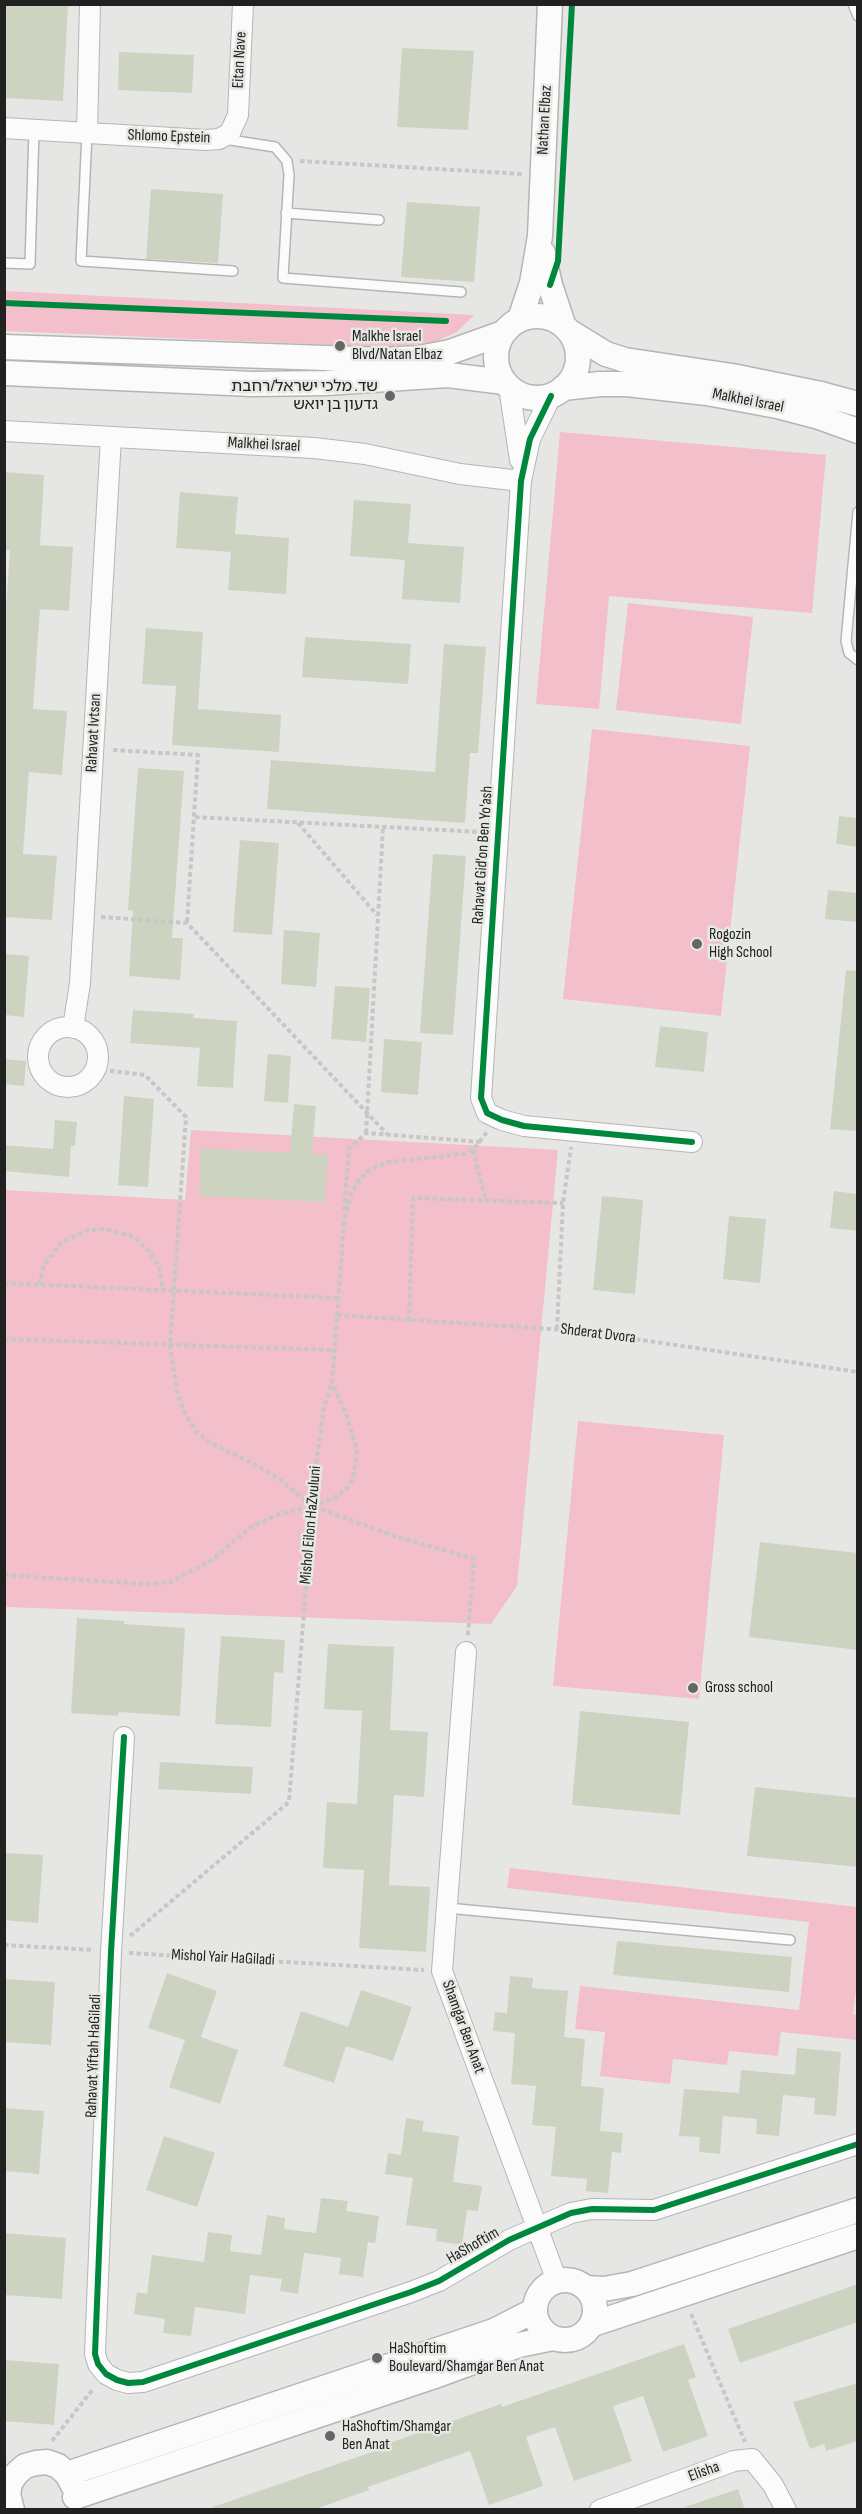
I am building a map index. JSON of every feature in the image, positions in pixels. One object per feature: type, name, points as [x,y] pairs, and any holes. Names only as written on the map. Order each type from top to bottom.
[{"type":"street","points":[[87,133],[90,4]]},
{"type":"street","name":"Eitan Nave","points":[[237,115],[243,4]]},
{"type":"street","name":"Nathan Elbaz","points":[[511,326],[532,283],[540,236],[550,4]]},
{"type":"street","name":"Shlomo Epstein","points":[[4,128],[219,139],[230,133],[237,115]]},
{"type":"street","name":"Nathan Elbaz","points":[[540,236],[550,285],[567,328]]},
{"type":"street","points":[[4,347],[384,360],[419,358],[450,352],[542,315],[567,328],[576,342],[578,364],[573,377],[557,392],[529,397],[507,384],[448,375],[326,383],[253,384],[4,372]]},
{"type":"street","points":[[507,384],[496,365],[496,354],[511,326]]},
{"type":"street","name":"Malkhei Israel","points":[[567,328],[606,354],[625,360],[732,376],[858,404]]},
{"type":"street","name":"Rahavat Gid'on Ben Yo'ash","points":[[493,1117],[482,1106],[481,1086],[521,481],[518,437],[507,384]]},
{"type":"street","name":"Malkhei Israel","points":[[557,392],[600,384],[627,384],[708,393],[777,406],[819,417],[858,431]]},
{"type":"street","name":"Rahavat Gid'on Ben Yo'ash","points":[[521,481],[530,439],[557,392]]},
{"type":"street","name":"Malkhei Israel","points":[[4,431],[314,448],[365,454],[460,474],[521,481]]},
{"type":"street","name":"Rahavat Ivtsan","points":[[74,1028],[80,982],[111,437]]},
{"type":"street","points":[[74,1028],[87,1033],[94,1041],[98,1055],[95,1069],[87,1080],[68,1087],[54,1083],[43,1073],[39,1059],[44,1040],[54,1030],[74,1028]]},
{"type":"street","points":[[493,1117],[524,1126],[692,1142]]},
{"type":"street","name":"Shamgar Ben Anat","points":[[466,1652],[442,1971],[557,2281]]},
{"type":"street","name":"Rahavat Yiftah HaGiladi","points":[[106,2374],[98,2364],[95,2354],[111,1952],[124,1737]]},
{"type":"street","name":"HaShoftim","points":[[106,2374],[128,2383],[143,2382],[439,2281],[493,2248],[571,2213],[592,2209],[654,2210],[858,2144]]},
{"type":"street","points":[[553,2338],[538,2323],[535,2310],[539,2295],[550,2284],[557,2281],[568,2280],[586,2288],[604,2289],[632,2284],[858,2210]]},
{"type":"street","points":[[593,2324],[858,2236]]},
{"type":"street","points":[[9,2506],[8,2494],[19,2470],[47,2462],[58,2466],[67,2474],[74,2488],[74,2503],[519,2345],[553,2338],[571,2340],[588,2331],[593,2324],[596,2305],[586,2288]]},
{"type":"street","points":[[67,2474],[494,2331],[535,2310]]},
{"type":"street","points":[[752,2459],[773,2485],[786,2510]]},
{"type":"street","name":"Elisha","points":[[600,2510],[734,2461],[752,2459]]},
{"type":"lane","points":[[853,4],[858,16]]},
{"type":"lane","points":[[4,262],[30,264],[34,130]]},
{"type":"lane","points":[[87,133],[81,261],[233,272]]},
{"type":"lane","points":[[219,139],[275,147],[287,161],[289,175],[283,278],[461,292]]},
{"type":"lane","points":[[285,213],[380,220]]},
{"type":"lane","points":[[858,512],[846,641],[849,653],[858,660]]},
{"type":"lane","points":[[447,1908],[790,1940]]},
{"type":"path","points":[[287,161],[542,175]]},
{"type":"path","points":[[93,748],[198,755],[187,923]]},
{"type":"path","points":[[195,818],[498,833]]},
{"type":"path","points":[[298,823],[378,915]]},
{"type":"path","points":[[366,1133],[382,827]]},
{"type":"path","points":[[84,915],[187,923],[387,1134]]},
{"type":"path","points":[[95,1069],[145,1075],[186,1117],[172,1291],[170,1346],[177,1392],[185,1414],[197,1432],[210,1443],[281,1480],[312,1506],[394,1536],[474,1559],[466,1652]]},
{"type":"path","points":[[486,1201],[473,1150],[481,1142],[493,1117]]},
{"type":"path","points":[[557,1329],[563,1203],[573,1132]]},
{"type":"path","points":[[344,1222],[349,1149],[366,1133],[481,1142]]},
{"type":"path","points":[[409,1320],[413,1198],[563,1203]]},
{"type":"path","points":[[39,1285],[49,1257],[62,1243],[87,1230],[106,1229],[134,1238],[148,1250],[159,1266],[163,1290]]},
{"type":"path","points":[[4,1283],[338,1298]]},
{"type":"path","points":[[4,1339],[334,1350]]},
{"type":"path","points":[[4,1575],[144,1584],[171,1582],[212,1560],[251,1527],[277,1515],[334,1498],[346,1489],[353,1479],[356,1464],[354,1436],[332,1383]]},
{"type":"path","points":[[683,2295],[752,2459]]},
{"type":"path","points":[[19,2470],[106,2374]]},
{"type":"shaded area","points":[[4,291],[474,315],[457,332],[432,343],[384,347],[5,331]]},
{"type":"shaded area","points":[[560,432],[826,455],[812,613],[609,596],[599,709],[536,704]]},
{"type":"shaded area","points":[[628,603],[753,617],[741,724],[616,710]]},
{"type":"shaded area","points":[[592,729],[750,746],[721,1016],[563,999]]},
{"type":"shaded area","points":[[191,1130],[558,1150],[517,1586],[491,1624],[5,1607],[4,1190],[185,1200]]},
{"type":"shaded area","points":[[578,1421],[724,1435],[699,1699],[553,1686]]},
{"type":"shaded area","points":[[510,1868],[857,1907],[858,1973],[853,2014],[857,2015],[857,2040],[781,2032],[778,2056],[729,2051],[727,2065],[673,2059],[670,2084],[600,2076],[605,2032],[575,2029],[580,1986],[799,2010],[809,1922],[507,1888]]},
{"type":"building","points":[[4,4],[68,4],[63,101],[4,98]]},
{"type":"building","points":[[402,48],[474,51],[468,130],[397,127]]},
{"type":"building","points":[[119,52],[194,55],[192,93],[118,90]]},
{"type":"building","points":[[151,189],[223,194],[218,263],[146,259]]},
{"type":"building","points":[[407,202],[480,207],[474,282],[401,277]]},
{"type":"building","points":[[4,472],[44,475],[40,545],[73,547],[69,611],[40,609],[33,709],[67,711],[62,775],[29,772],[23,854],[57,856],[52,920],[4,917],[5,621],[10,550],[4,550]]},
{"type":"building","points":[[180,492],[238,497],[235,534],[289,538],[286,594],[228,590],[231,552],[176,548]]},
{"type":"building","points":[[354,500],[411,504],[408,543],[464,547],[460,603],[402,599],[405,560],[350,556]]},
{"type":"building","points":[[146,628],[203,632],[198,709],[281,715],[279,752],[172,745],[176,686],[142,684]]},
{"type":"building","points":[[305,637],[411,644],[408,684],[302,677]]},
{"type":"building","points":[[444,644],[486,647],[478,753],[470,753],[465,823],[267,809],[271,760],[435,772]]},
{"type":"building","points":[[138,768],[184,771],[172,938],[183,938],[180,980],[129,976],[133,911],[128,910]]},
{"type":"building","points":[[839,816],[858,818],[858,847],[836,844]]},
{"type":"building","points":[[240,840],[279,843],[272,935],[233,932]]},
{"type":"building","points":[[433,854],[466,856],[453,1035],[420,1033]]},
{"type":"building","points":[[828,890],[858,893],[858,922],[825,919]]},
{"type":"building","points":[[284,930],[320,933],[316,987],[281,984]]},
{"type":"building","points":[[4,954],[29,956],[24,1017],[4,1015]]},
{"type":"building","points":[[846,970],[858,971],[858,1131],[830,1129]]},
{"type":"building","points":[[335,986],[370,988],[366,1042],[331,1039]]},
{"type":"building","points":[[133,1010],[194,1014],[193,1018],[237,1021],[233,1088],[197,1086],[200,1048],[130,1043]]},
{"type":"building","points":[[660,1026],[708,1032],[704,1072],[655,1067]]},
{"type":"building","points":[[384,1039],[422,1042],[418,1095],[381,1092]]},
{"type":"building","points":[[268,1054],[291,1056],[288,1103],[264,1101]]},
{"type":"building","points":[[4,1059],[26,1061],[24,1086],[4,1084]]},
{"type":"building","points":[[124,1096],[154,1099],[148,1187],[118,1185]]},
{"type":"building","points":[[294,1104],[316,1106],[312,1154],[328,1155],[325,1202],[199,1196],[201,1148],[290,1153]]},
{"type":"building","points":[[55,1120],[77,1122],[75,1146],[71,1146],[69,1177],[4,1171],[4,1145],[53,1149]]},
{"type":"building","points":[[834,1191],[858,1194],[858,1231],[830,1228]]},
{"type":"building","points":[[602,1196],[643,1200],[635,1294],[593,1290]]},
{"type":"building","points":[[729,1216],[766,1219],[760,1283],[723,1279]]},
{"type":"building","points":[[760,1542],[858,1553],[858,1650],[749,1637]]},
{"type":"building","points":[[77,1618],[185,1628],[180,1716],[119,1712],[118,1716],[71,1713]]},
{"type":"building","points":[[221,1636],[285,1640],[283,1673],[274,1672],[271,1727],[215,1724]]},
{"type":"building","points":[[328,1644],[394,1647],[390,1730],[428,1732],[424,1797],[394,1795],[389,1885],[430,1887],[426,1952],[359,1948],[364,1870],[323,1868],[327,1802],[357,1804],[362,1711],[324,1709]]},
{"type":"building","points":[[580,1711],[689,1722],[680,1815],[572,1805]]},
{"type":"building","points":[[160,1762],[253,1767],[251,1794],[158,1789]]},
{"type":"building","points":[[755,1787],[858,1798],[858,1867],[747,1856]]},
{"type":"building","points":[[4,1853],[43,1855],[38,1923],[4,1920]]},
{"type":"building","points":[[617,1941],[792,1957],[789,1992],[613,1975]]},
{"type":"building","points":[[167,1973],[217,1991],[201,2037],[238,2050],[220,2104],[169,2087],[185,2040],[148,2028]]},
{"type":"building","points":[[510,1976],[533,1978],[532,1988],[568,1991],[564,2037],[585,2039],[581,2086],[604,2088],[600,2131],[623,2133],[621,2153],[612,2152],[608,2193],[586,2191],[587,2179],[551,2176],[556,2127],[532,2125],[536,2086],[511,2084],[515,2033],[493,2031],[495,2012],[507,2013]]},
{"type":"building","points":[[4,1979],[55,1982],[51,2045],[4,2042]]},
{"type":"building","points":[[361,1990],[412,2007],[393,2061],[346,2046],[334,2083],[283,2066],[301,2011],[348,2027]]},
{"type":"building","points":[[797,2048],[841,2052],[836,2116],[814,2114],[815,2098],[783,2095],[779,2136],[756,2134],[757,2119],[723,2116],[720,2154],[699,2152],[700,2137],[679,2136],[684,2089],[739,2093],[741,2070],[795,2075]]},
{"type":"building","points":[[4,2108],[44,2111],[39,2174],[4,2171]]},
{"type":"building","points":[[406,2118],[424,2121],[422,2131],[459,2136],[453,2182],[482,2186],[478,2211],[467,2210],[462,2245],[436,2241],[437,2229],[406,2225],[413,2178],[385,2174],[388,2153],[401,2155]]},
{"type":"building","points":[[164,2136],[215,2153],[197,2207],[146,2190]]},
{"type":"building","points":[[321,2198],[348,2201],[346,2211],[379,2216],[375,2243],[368,2242],[363,2277],[339,2274],[341,2258],[304,2253],[298,2294],[280,2291],[282,2279],[250,2275],[245,2314],[195,2307],[191,2336],[163,2333],[165,2319],[134,2314],[137,2292],[147,2294],[152,2255],[204,2262],[208,2232],[232,2235],[230,2251],[261,2255],[267,2215],[285,2218],[284,2229],[316,2233]]},
{"type":"building","points":[[4,2233],[66,2238],[62,2299],[4,2295]]},
{"type":"building","points":[[858,2284],[858,2322],[740,2363],[728,2329]]},
{"type":"building","points":[[684,2344],[696,2377],[688,2380],[708,2436],[663,2452],[643,2396],[613,2406],[632,2461],[574,2481],[555,2427],[526,2437],[543,2486],[489,2505],[470,2451],[368,2487],[369,2490],[313,2510],[213,2510],[213,2507],[375,2451],[375,2448]]},
{"type":"building","points":[[4,2360],[59,2364],[54,2425],[4,2421]]},
{"type":"building","points":[[858,2383],[858,2441],[826,2451],[824,2444],[810,2449],[793,2402]]},
{"type":"building","points":[[738,2489],[745,2510],[685,2510],[685,2507]]},
{"type":"cycle path","points":[[550,285],[558,261],[572,4]]},
{"type":"cycle path","points":[[4,303],[446,321]]},
{"type":"cycle path","points":[[551,396],[530,439],[521,481],[481,1098],[487,1113],[524,1126],[692,1142]]},
{"type":"cycle path","points":[[124,1737],[111,1952],[95,2354],[98,2364],[106,2374],[128,2383],[143,2382],[439,2281],[509,2240],[571,2213],[592,2209],[654,2210],[858,2144]]},
{"type":"place","name":"Malkhe Israel Blvd/Natan Elbaz","points":[[340,346]]},
{"type":"place","name":"שד. מלכי ישראל/רחבת גדעון בן יואש","points":[[390,396]]},
{"type":"place","name":"Rogozin High School","points":[[697,944]]},
{"type":"place","name":"Gross school","points":[[693,1688]]},
{"type":"place","name":"HaShoftim Boulevard/Shamgar Ben Anat","points":[[377,2358]]},
{"type":"place","name":"HaShoftim/Shamgar Ben Anat","points":[[330,2436]]}]
